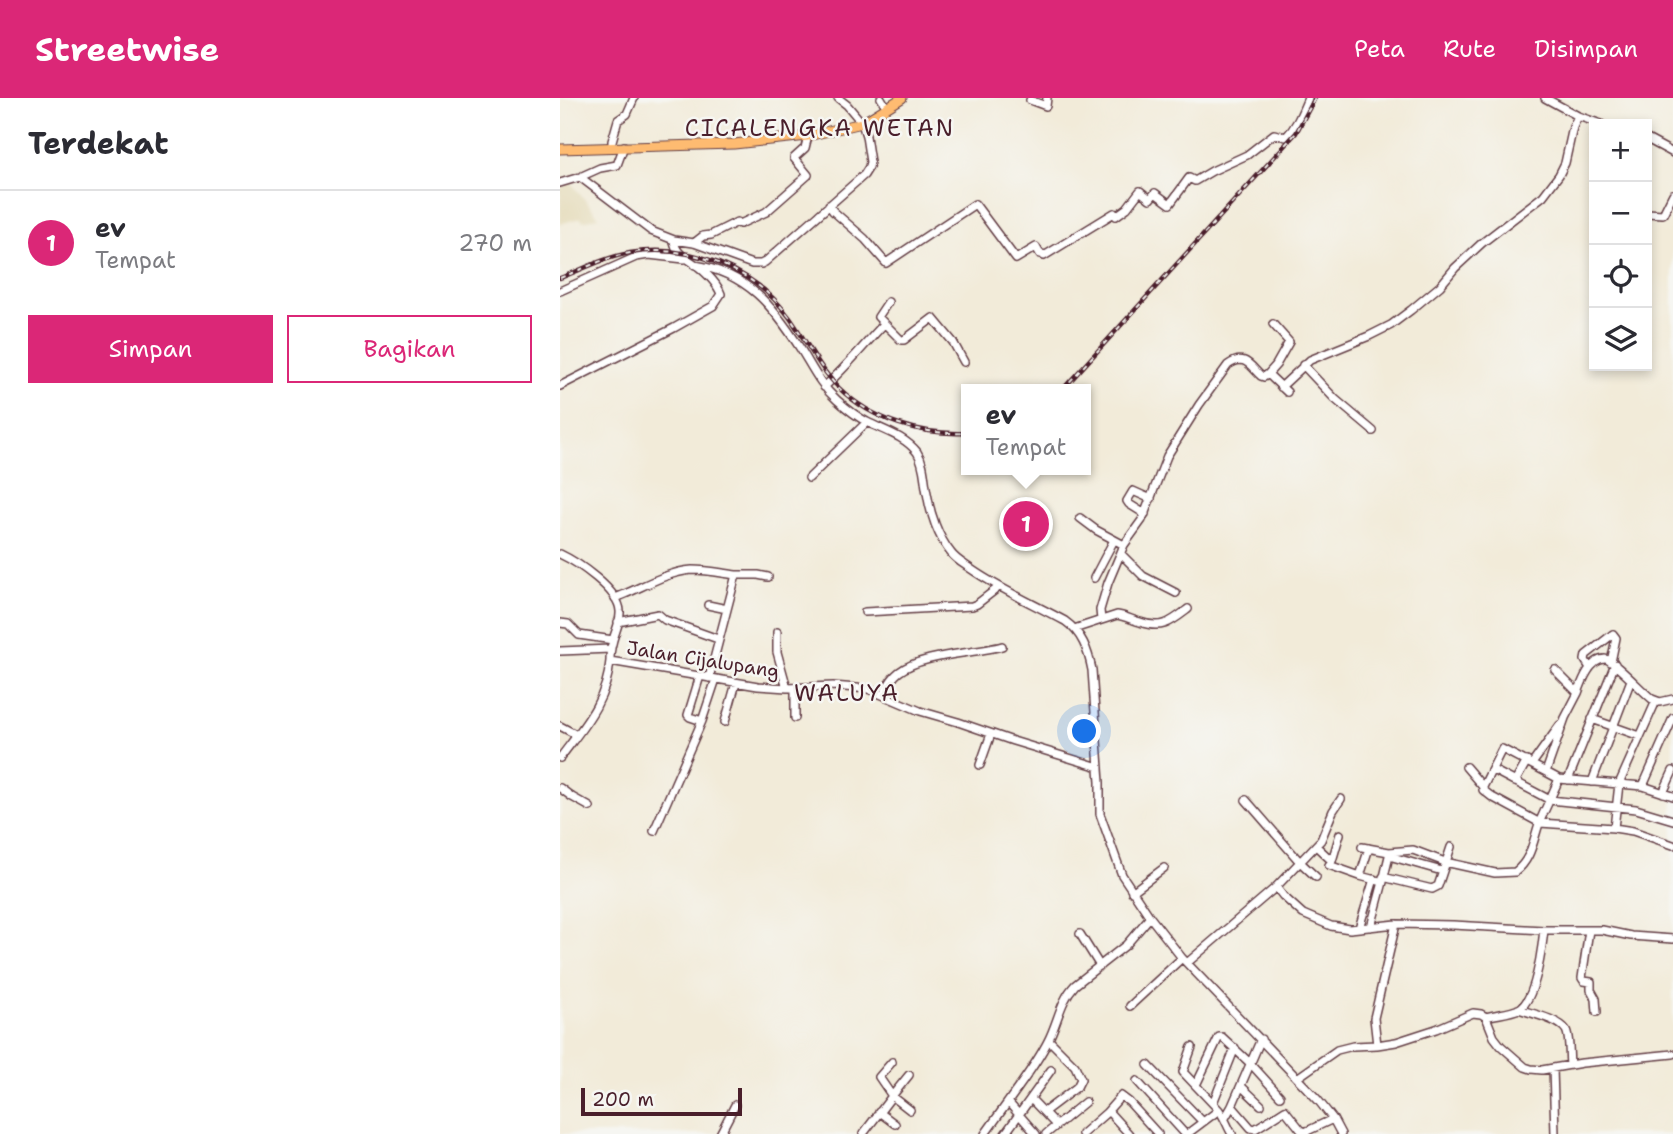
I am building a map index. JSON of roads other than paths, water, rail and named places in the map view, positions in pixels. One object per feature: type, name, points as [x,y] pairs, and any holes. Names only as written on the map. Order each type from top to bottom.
[{"type":"main road","points":[[560,149],[734,144],[808,136],[862,123],[902,98]]},
{"type":"street","points":[[612,147],[618,120],[627,114],[634,98]]},
{"type":"street","points":[[580,177],[651,231],[752,264],[761,264],[864,175],[869,167],[862,123],[838,98]]},
{"type":"street","points":[[881,98],[887,108]]},
{"type":"street","points":[[1030,100],[1046,106],[1047,98]]},
{"type":"street","points":[[829,205],[833,212],[865,239],[886,262],[975,204],[1016,258],[1036,247],[1044,256],[1114,213],[1116,216],[1127,208],[1140,191],[1150,199],[1155,193],[1170,204],[1189,178],[1195,181],[1247,155],[1274,134],[1287,136],[1297,124],[1308,98]]},
{"type":"street","points":[[1545,98],[1589,120]]},
{"type":"street","points":[[1268,374],[1284,390],[1310,360],[1369,336],[1401,317],[1440,286],[1482,243],[1543,196],[1565,163],[1578,116]]},
{"type":"street","points":[[694,243],[703,236],[766,212],[808,175],[794,158],[805,148],[808,136]]},
{"type":"street","points":[[1652,142],[1673,153]]},
{"type":"street","points":[[560,183],[600,167],[617,165],[624,146]]},
{"type":"street","points":[[1652,214],[1663,214],[1673,194]]},
{"type":"street","points":[[560,386],[713,306],[721,291],[674,247],[674,240]]},
{"type":"street","points":[[560,291],[636,257],[664,255],[687,260]]},
{"type":"street","points":[[695,265],[715,268],[740,279],[780,317],[834,402],[905,440],[918,454],[930,508],[950,552],[999,587],[1065,621],[1074,629],[1086,646],[1092,670],[1102,821],[1122,875],[1184,961],[1318,1100],[1341,1134]]},
{"type":"street","points":[[888,302],[878,316],[903,340],[934,318],[954,342],[964,362]]},
{"type":"street","points":[[824,387],[843,371],[884,324]]},
{"type":"street","points":[[1101,620],[1100,610],[1108,583],[1124,545],[1152,499],[1167,456],[1228,365],[1240,359],[1252,366],[1261,376],[1268,374],[1276,365],[1289,342],[1273,324]]},
{"type":"street","points":[[1303,365],[1335,399],[1373,431]]},
{"type":"street","points":[[809,478],[867,422]]},
{"type":"street","points":[[1145,514],[1127,501],[1133,491],[1152,499]]},
{"type":"street","points":[[1080,517],[1096,530],[1124,545]]},
{"type":"street","points":[[1094,578],[1114,540]]},
{"type":"street","points":[[560,554],[585,568],[615,598],[620,608],[610,661]]},
{"type":"street","points":[[1121,554],[1143,576],[1176,593]]},
{"type":"street","points":[[615,598],[680,572],[705,570],[768,577]]},
{"type":"street","points":[[654,831],[702,721],[713,678],[718,639],[736,575]]},
{"type":"street","points":[[865,612],[975,606],[999,587]]},
{"type":"street","points":[[708,604],[727,610]]},
{"type":"street","points":[[1074,629],[1120,615],[1146,624],[1162,625],[1170,623],[1188,609]]},
{"type":"street","points":[[618,622],[658,614],[664,620],[718,639]]},
{"type":"street","points":[[560,623],[568,624],[579,635],[613,640]]},
{"type":"street","points":[[777,632],[778,652],[791,688],[795,718]]},
{"type":"street","points":[[1389,854],[1413,850],[1445,862],[1495,873],[1515,872],[1528,859],[1549,800],[1564,779],[1592,719],[1613,663],[1616,638],[1614,634],[1586,654],[1585,660],[1590,667]]},
{"type":"street","points":[[883,695],[891,680],[900,671],[915,664],[1002,646]]},
{"type":"street","points":[[560,651],[611,649]]},
{"type":"street","points":[[1546,772],[1565,718],[1590,667],[1604,659],[1613,663],[1656,701],[1673,699]]},
{"type":"street","name":"Jalan Cijalupang","points":[[560,758],[601,700],[610,661],[736,683],[791,688],[846,686],[868,689],[920,711],[1099,767]]},
{"type":"street","points":[[1555,670],[1578,693]]},
{"type":"street","points":[[700,676],[688,715],[702,721]]},
{"type":"street","points":[[1592,782],[1631,680]]},
{"type":"street","points":[[725,722],[736,683]]},
{"type":"street","points":[[1614,828],[1619,784],[1656,701]]},
{"type":"street","points":[[1515,782],[1565,718]]},
{"type":"street","points":[[1592,719],[1640,736]]},
{"type":"street","points":[[1643,786],[1673,719]]},
{"type":"street","points":[[560,726],[577,735]]},
{"type":"street","points":[[980,765],[991,734]]},
{"type":"street","points":[[1483,787],[1502,749],[1564,779],[1643,786],[1673,796]]},
{"type":"street","points":[[1466,767],[1486,793],[1540,823],[1633,831],[1673,845]]},
{"type":"street","points":[[1493,770],[1549,800],[1636,809],[1673,820]]},
{"type":"street","points":[[1664,793],[1673,771]]},
{"type":"street","points":[[560,788],[590,807]]},
{"type":"street","points":[[1130,1006],[1276,887],[1316,846],[1341,799]]},
{"type":"street","points":[[1246,800],[1316,877]]},
{"type":"street","points":[[1316,846],[1332,861],[1340,834]]},
{"type":"street","points":[[1329,865],[1360,876],[1432,889],[1438,886],[1451,846]]},
{"type":"street","points":[[1360,876],[1366,847],[1442,871]]},
{"type":"street","points":[[1371,927],[1389,854]]},
{"type":"street","points":[[1132,892],[1164,868]]},
{"type":"street","points":[[1359,928],[1374,878]]},
{"type":"street","points":[[1276,887],[1293,906],[1314,920],[1350,929],[1396,924],[1453,925],[1602,930],[1631,936],[1673,939]]},
{"type":"street","points":[[985,1134],[1037,1061],[1049,1040],[1068,992],[1126,945],[1150,917]]},
{"type":"street","points":[[1377,1045],[1374,1018],[1396,924]]},
{"type":"street","points":[[1297,1078],[1338,1050],[1396,1042],[1473,1013],[1486,1017],[1518,1009],[1529,997],[1542,951],[1544,930]]},
{"type":"street","points":[[1589,930],[1582,978],[1591,982],[1597,1012]]},
{"type":"street","points":[[1080,934],[1100,966]]},
{"type":"street","points":[[1518,1009],[1553,1021],[1566,1031],[1570,1065]]},
{"type":"street","points":[[1486,1017],[1501,1046],[1525,1067],[1536,1070],[1673,1055]]},
{"type":"street","points":[[1196,1085],[1219,1037],[1224,1037],[1280,1096]]},
{"type":"street","points":[[1225,1118],[1261,1039]]},
{"type":"street","points":[[1044,1112],[1077,1087],[1081,1079],[1075,1066],[1049,1040]]},
{"type":"street","points":[[1192,1047],[1183,1072],[1225,1118],[1230,1131],[1220,1134]]},
{"type":"street","points":[[1213,1102],[1235,1048]]},
{"type":"street","points":[[892,1062],[879,1077],[892,1096],[910,1110]]},
{"type":"street","points":[[1148,1065],[1203,1122]]},
{"type":"street","points":[[1553,1068],[1555,1134]]},
{"type":"street","points":[[1005,1134],[1051,1070]]},
{"type":"street","points":[[875,1134],[865,1131],[909,1075]]},
{"type":"street","points":[[1137,1081],[1186,1134],[1219,1110]]},
{"type":"street","points":[[1241,1086],[1261,1105]]},
{"type":"street","points":[[1082,1134],[1108,1111],[1119,1097],[1123,1097],[1158,1134]]},
{"type":"street","points":[[1031,1099],[1056,1125]]},
{"type":"street","points":[[1008,1102],[1036,1134]]},
{"type":"street","points":[[1046,1134],[1085,1102]]},
{"type":"street","points":[[720,1134],[735,1105]]},
{"type":"street","points":[[1232,1106],[1253,1129],[1284,1110],[1301,1130]]},
{"type":"street","points":[[1108,1111],[1124,1132]]},
{"type":"street","points":[[879,1112],[895,1124]]},
{"type":"street","points":[[1293,1134],[1301,1130],[1307,1131],[1333,1119]]},
{"type":"railway","points":[[1068,384],[1296,133],[1315,98]]},
{"type":"railway","points":[[560,278],[612,257],[630,253],[675,252],[719,263],[740,273],[776,301],[825,372],[852,399],[898,424],[932,431],[961,433]]},
{"type":"place","name":"ev","points":[[1026,524]]},
{"type":"district","name":"CICALENGKA WETAN","points":[[820,128]]},
{"type":"district","name":"WALUYA","points":[[847,693]]}]
